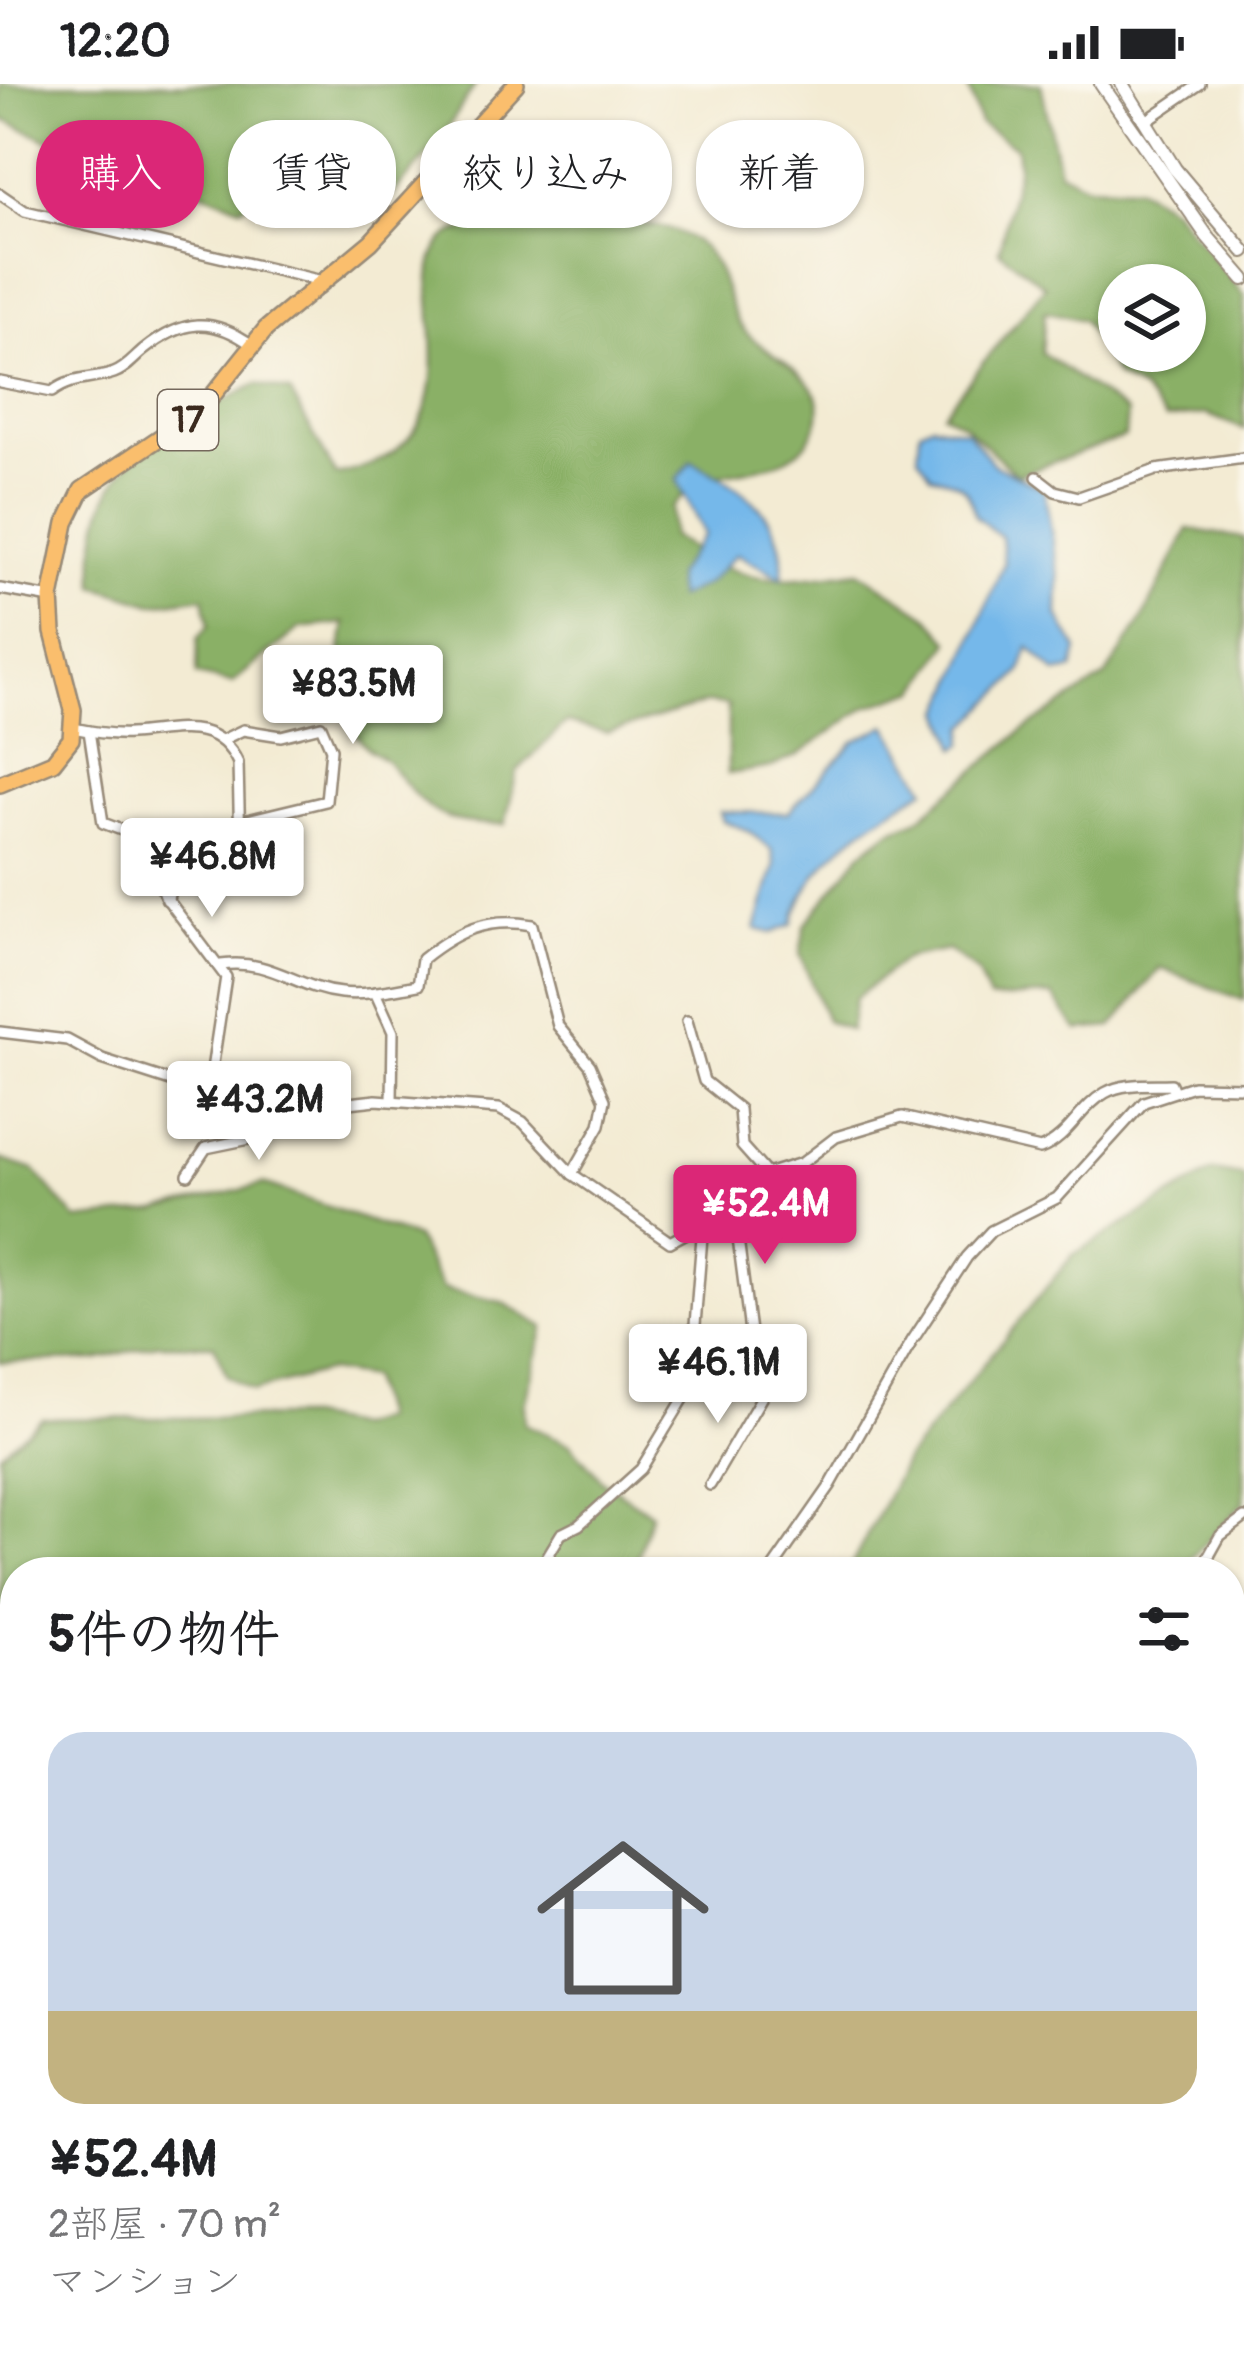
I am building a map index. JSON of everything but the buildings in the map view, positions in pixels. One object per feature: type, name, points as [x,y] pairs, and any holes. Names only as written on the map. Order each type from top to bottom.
[{"type":"main road","name":"17","points":[[81,729],[51,598],[66,523],[82,490],[201,410],[252,345],[371,242],[516,84]]},
{"type":"main road","points":[[0,784],[53,762],[81,729]]},
{"type":"street","points":[[1101,84],[1207,236],[1244,279]]},
{"type":"street","points":[[1122,84],[1174,169],[1244,250]]},
{"type":"street","points":[[1146,121],[1200,84]]},
{"type":"street","points":[[0,194],[25,211],[323,281]]},
{"type":"street","points":[[0,382],[52,392],[76,378],[114,373],[167,334],[191,324],[221,326],[252,345]]},
{"type":"street","points":[[1037,477],[1055,491],[1079,497],[1156,470],[1244,458]]},
{"type":"street","points":[[0,589],[51,598]]},
{"type":"street","points":[[167,900],[174,882],[234,858],[240,849],[238,763],[222,740],[182,726],[123,735],[81,729],[103,823],[132,834],[146,847],[167,900],[221,965],[226,988],[208,1096]]},
{"type":"street","points":[[222,740],[243,730],[281,736],[321,726],[331,749],[326,802],[239,822]]},
{"type":"street","points":[[221,965],[249,961],[340,993],[375,992],[418,985],[422,959],[475,926],[505,920],[532,925],[559,1026],[590,1065],[605,1100],[600,1125],[572,1174]]},
{"type":"street","points":[[375,992],[393,1032],[392,1100]]},
{"type":"street","points":[[687,1021],[704,1081],[739,1108],[742,1146],[767,1174]]},
{"type":"street","points":[[0,1032],[68,1040],[102,1059],[267,1112],[392,1100],[484,1106],[511,1114],[572,1174],[670,1242],[734,1207],[767,1174],[802,1163],[836,1137],[902,1117],[1040,1149],[1060,1139],[1101,1095],[1120,1086],[1171,1084],[1173,1089]]},
{"type":"street","points":[[780,1557],[830,1486],[967,1257],[1007,1219],[1057,1198],[1144,1102],[1173,1089],[1244,1087]]},
{"type":"street","points":[[188,1174],[206,1148],[264,1136],[267,1112]]},
{"type":"street","points":[[734,1207],[750,1332]]},
{"type":"street","points":[[547,1557],[561,1534],[579,1525],[641,1469],[690,1388],[703,1224]]},
{"type":"street","points":[[690,1388],[766,1388],[710,1485]]},
{"type":"street","points":[[1208,1557],[1220,1536],[1244,1518]]},
{"type":"green space","points":[[0,84],[476,84],[453,120],[420,120],[420,163],[396,190],[396,120],[228,120],[228,202],[204,192],[204,120],[36,120],[36,134],[0,118]]},
{"type":"green space","points":[[967,84],[1041,84],[1059,171],[1087,185],[1137,187],[1171,207],[1244,295],[1244,429],[1206,414],[1166,419],[1142,391],[1114,372],[1206,372],[1206,264],[1098,264],[1098,345],[1083,320],[1045,311],[1042,353],[1127,413],[1125,437],[1017,475],[963,424],[943,413],[1045,286],[999,251],[1018,166],[1016,147],[980,124]]},
{"type":"green space","points":[[665,228],[705,250],[738,322],[811,386],[819,401],[818,420],[808,441],[786,459],[711,477],[691,487],[672,508],[672,536],[720,565],[761,577],[805,578],[859,571],[929,617],[950,641],[918,690],[866,707],[798,755],[771,767],[728,774],[728,705],[706,703],[607,733],[567,722],[517,771],[505,824],[466,822],[426,805],[357,735],[342,688],[345,623],[300,628],[232,683],[197,675],[198,638],[209,625],[204,597],[153,604],[95,586],[103,508],[117,480],[160,437],[257,384],[290,392],[336,475],[388,455],[418,426],[430,389],[430,274],[438,247],[461,230]]},
{"type":"green space","points":[[1188,529],[1244,538],[1244,1000],[1160,968],[1112,1027],[1077,1030],[1053,996],[989,999],[977,972],[948,950],[906,958],[855,998],[850,1030],[826,1020],[800,954],[805,925],[861,853],[890,831],[917,820],[1021,732],[1105,677],[1142,620]]},
{"type":"green space","points":[[0,1159],[34,1170],[77,1220],[157,1211],[264,1184],[416,1238],[442,1289],[502,1302],[544,1327],[524,1404],[525,1424],[570,1444],[603,1481],[651,1513],[638,1557],[1,1557],[0,1453],[42,1419],[307,1417],[355,1427],[381,1419],[370,1378],[328,1371],[254,1391],[227,1376],[214,1345],[157,1344],[96,1360],[0,1362]]},
{"type":"green space","points":[[1213,1171],[1244,1176],[1244,1503],[1192,1557],[856,1557],[906,1459],[1073,1255]]},
{"type":"water","points":[[932,424],[967,431],[993,464],[1044,489],[1059,578],[1058,615],[1078,650],[1073,670],[1056,673],[1029,647],[1021,672],[966,727],[964,744],[957,748],[943,711],[1004,563],[1001,537],[975,516],[966,491],[931,475],[918,456],[920,430]]},
{"type":"water","points":[[691,461],[743,492],[769,519],[782,555],[782,578],[737,554],[706,584],[677,598],[675,576],[704,534],[677,480]]},
{"type":"water","points":[[887,725],[926,789],[844,844],[813,879],[792,925],[772,933],[756,929],[775,866],[772,850],[747,830],[723,821],[720,812],[788,813],[854,742]]}]
